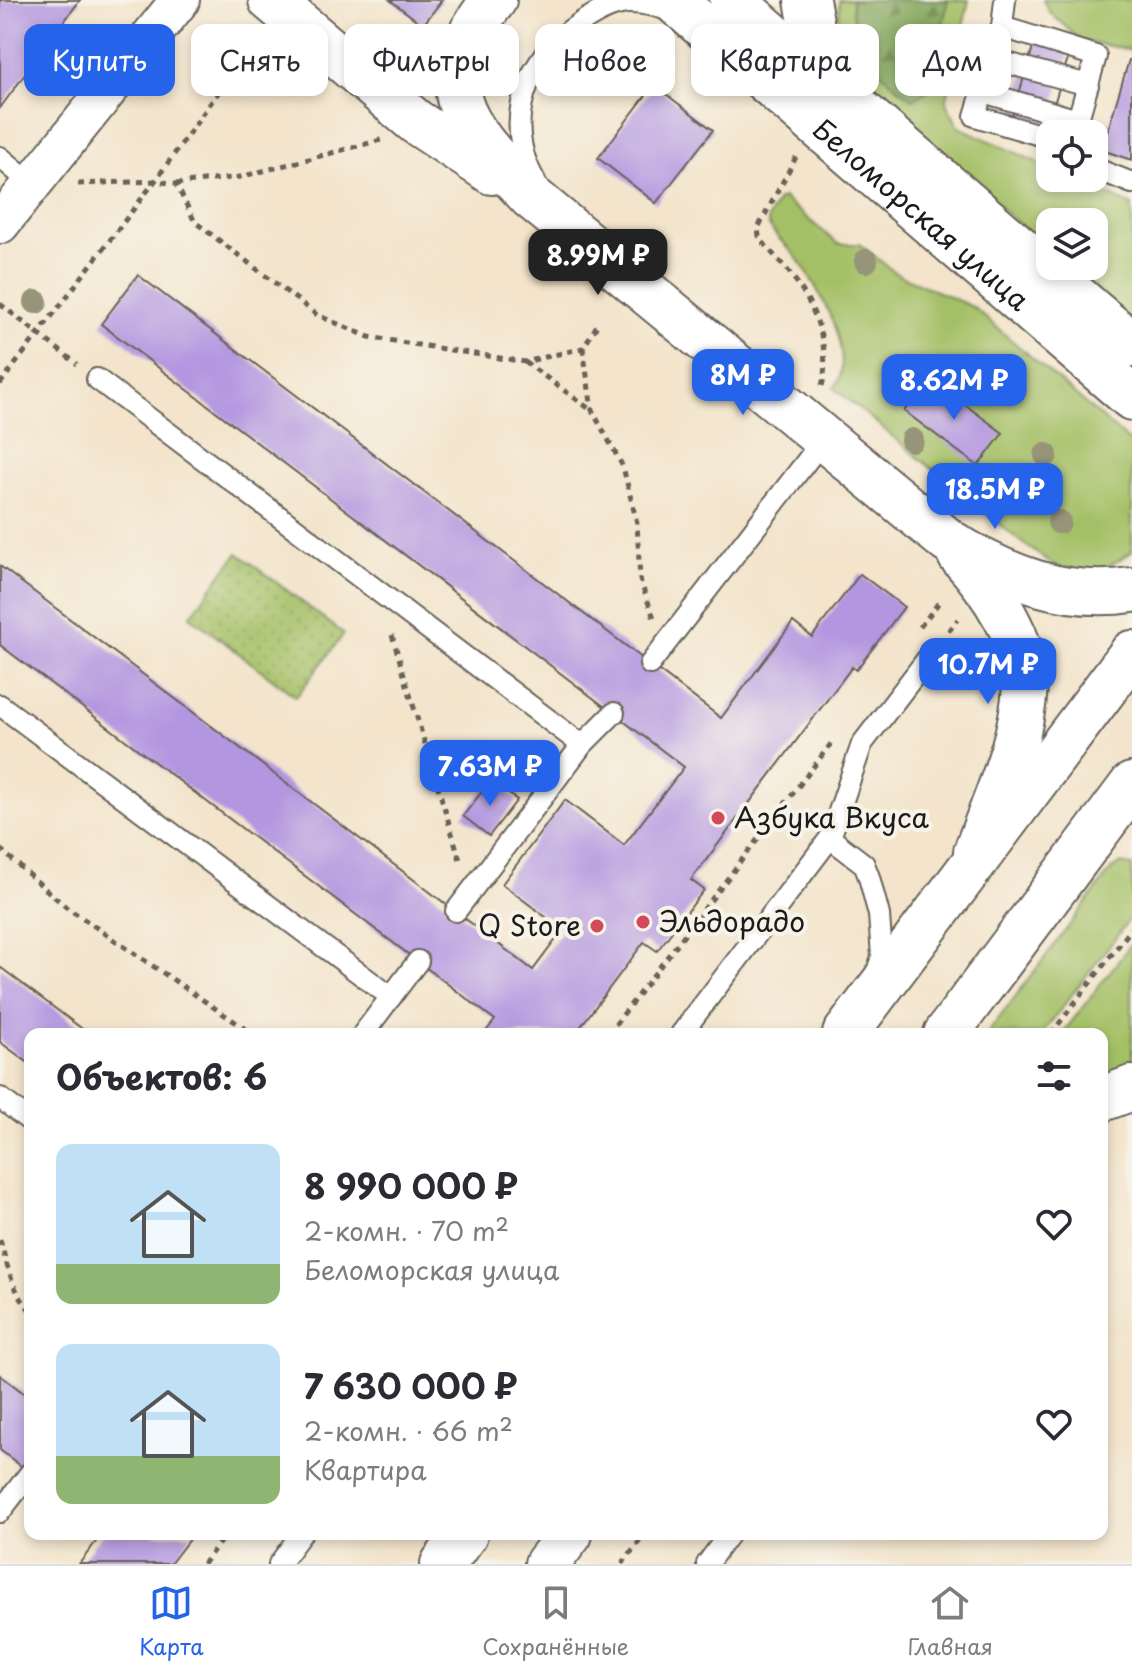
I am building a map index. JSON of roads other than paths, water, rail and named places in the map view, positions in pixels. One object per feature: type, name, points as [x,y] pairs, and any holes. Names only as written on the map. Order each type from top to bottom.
[{"type":"main road","points":[[494,0],[464,42],[457,77],[461,110],[482,144],[546,210]]},
{"type":"main road","points":[[807,0],[815,43],[830,68],[884,132]]},
{"type":"main road","name":"Беломорская улица","points":[[700,6],[884,132],[1132,345]]},
{"type":"main road","name":"Беломорская улица","points":[[700,6],[1132,398]]},
{"type":"main road","points":[[265,18],[546,210],[948,541],[980,562],[1011,576],[1091,594],[1132,590]]},
{"type":"main road","points":[[948,541],[974,569],[1002,610],[1022,657],[1026,684],[1017,739],[969,872]]},
{"type":"main road","points":[[855,1021],[1132,653]]},
{"type":"main road","points":[[950,1028],[1132,785]]},
{"type":"main road","points":[[1108,1097],[1132,1088]]},
{"type":"main road","points":[[443,1564],[461,1540]]},
{"type":"main road","points":[[548,1564],[566,1540]]},
{"type":"street","points":[[0,224],[180,0]]},
{"type":"lane","points":[[1002,24],[1005,0]]},
{"type":"lane","points":[[546,210],[528,168],[522,142],[520,106],[530,75],[549,50],[572,28],[601,10],[627,3],[700,6]]},
{"type":"lane","points":[[1011,30],[1096,56],[1078,120]]},
{"type":"lane","points":[[1011,64],[1088,85]]},
{"type":"lane","points":[[982,96],[975,116],[1036,134]]},
{"type":"lane","points":[[994,96],[1057,120]]},
{"type":"lane","points":[[0,157],[32,184]]},
{"type":"lane","points":[[1108,174],[1132,183]]},
{"type":"lane","points":[[97,379],[582,745]]},
{"type":"lane","points":[[650,664],[823,440]]},
{"type":"lane","points":[[686,1028],[830,838],[862,744],[934,650]]},
{"type":"lane","points":[[0,705],[391,997]]},
{"type":"lane","points":[[456,911],[582,745],[614,713]]},
{"type":"lane","points":[[830,838],[864,864],[879,915],[882,957],[855,1021]]},
{"type":"lane","points":[[368,1028],[418,961]]},
{"type":"lane","points":[[0,1098],[24,1116]]},
{"type":"lane","points":[[0,1512],[24,1481]]},
{"type":"lane","points":[[279,1564],[297,1540]]},
{"type":"lane","points":[[707,1564],[725,1540]]},
{"type":"place","name":"Азбука Вкуса","points":[[718,818]]},
{"type":"place","name":"Эльдорадо","points":[[643,922]]},
{"type":"place","name":"Q Store","points":[[597,926]]}]
